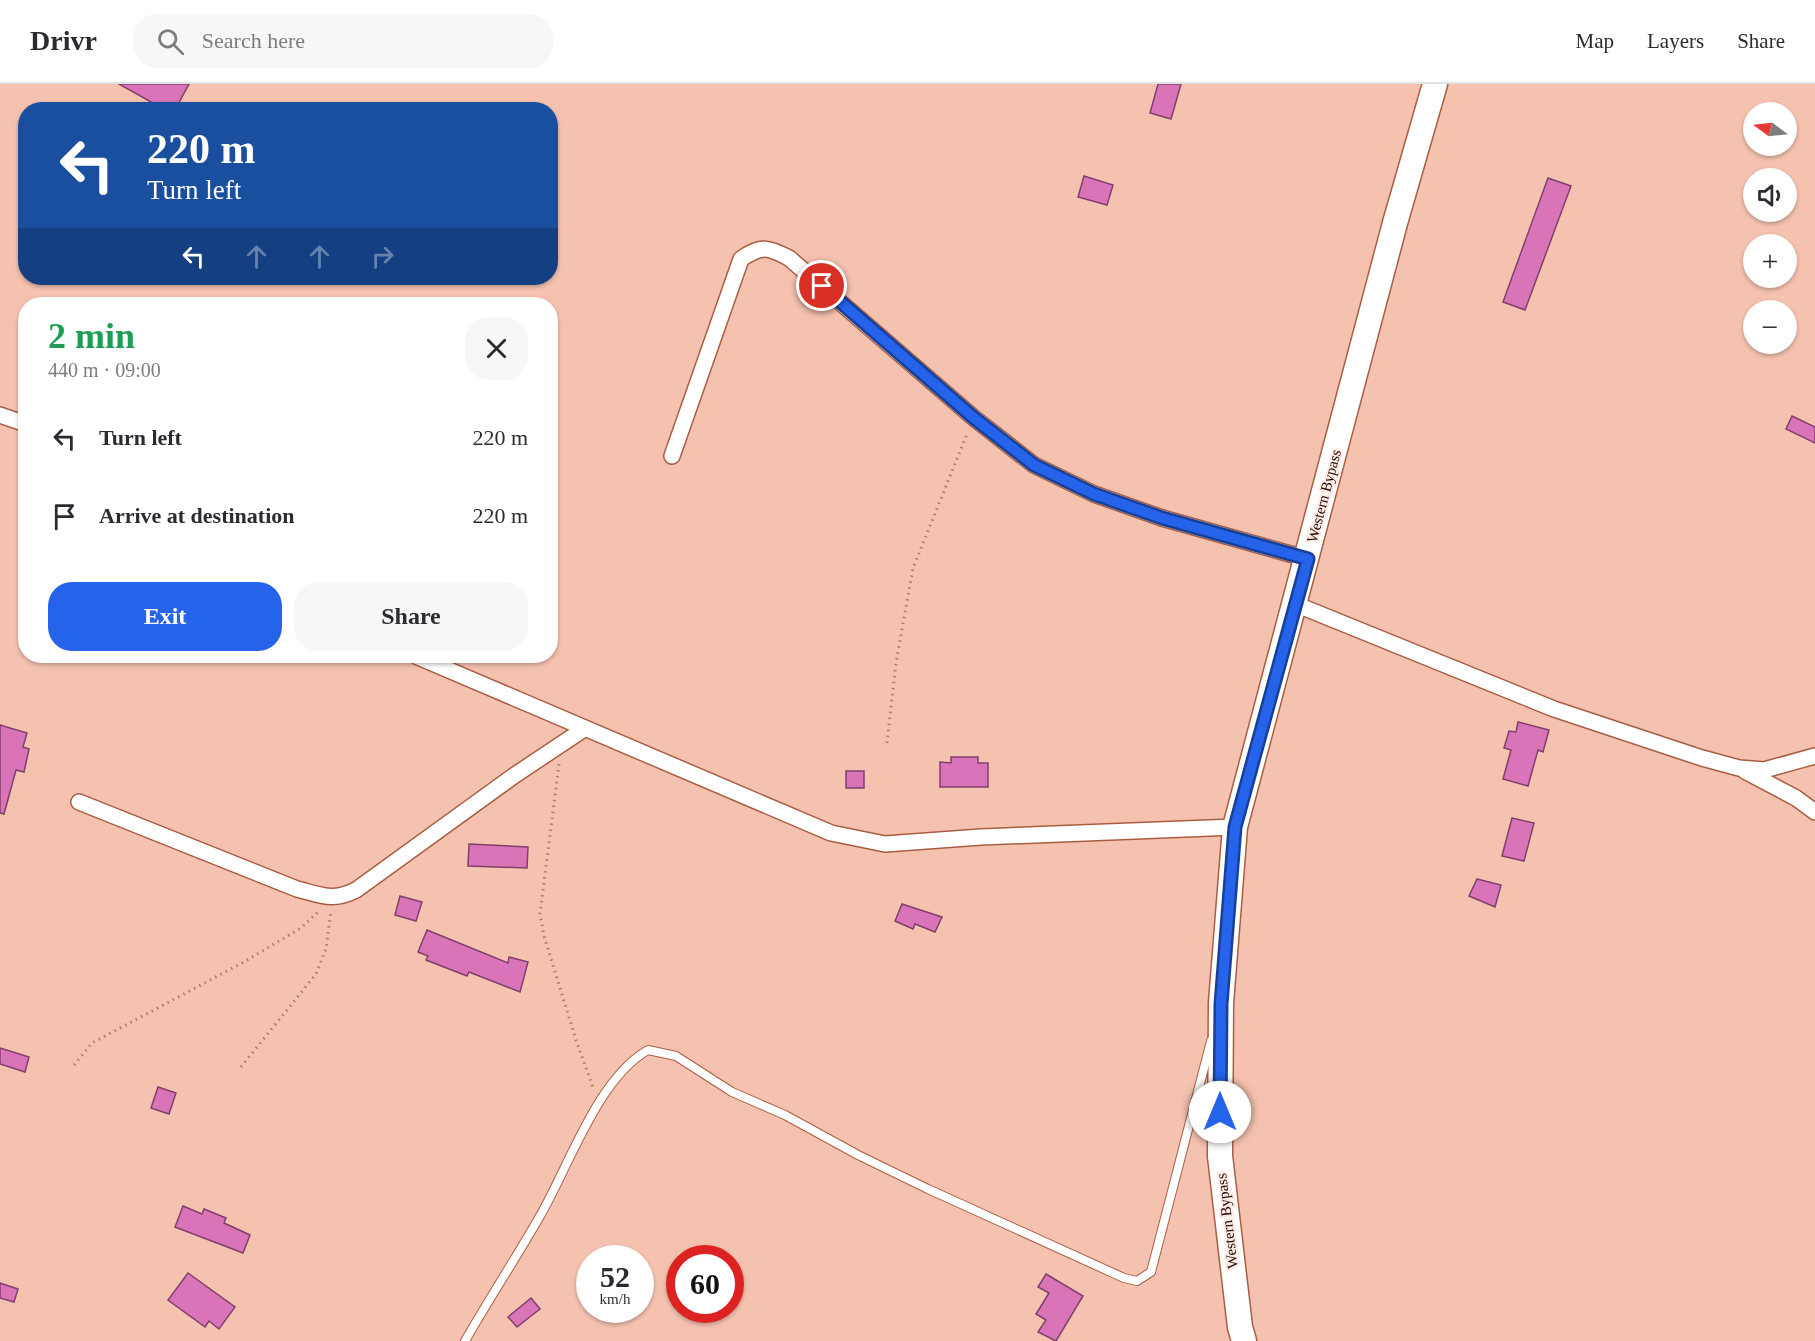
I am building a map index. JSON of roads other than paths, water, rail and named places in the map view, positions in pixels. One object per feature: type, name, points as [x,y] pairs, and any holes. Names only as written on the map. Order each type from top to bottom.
[{"type":"main road","name":"Western Bypass","points":[[1244,1341],[1220,1156],[1221,1004],[1235,827],[1308,559],[1395,223],[1435,84]]},
{"type":"street","points":[[672,456],[741,259],[756,249],[773,249],[789,258],[974,418],[1034,465],[1094,494],[1162,518],[1308,559]]},
{"type":"street","points":[[0,416],[18,422]]},
{"type":"street","points":[[1295,604],[1554,709],[1629,733],[1658,745],[1739,768],[1764,770],[1815,756]]},
{"type":"street","points":[[432,663],[831,833],[885,844],[981,837],[1235,827]]},
{"type":"street","points":[[79,802],[297,889],[332,898],[341,897],[356,890],[515,775],[584,729]]},
{"type":"street","points":[[1739,768],[1796,798],[1815,812]]},
{"type":"lane","points":[[465,1341],[541,1215],[599,1103],[634,1058],[648,1050],[669,1054],[698,1069],[732,1092],[785,1114],[858,1155],[928,1189],[1124,1278],[1137,1281],[1150,1272],[1221,1004]]}]
